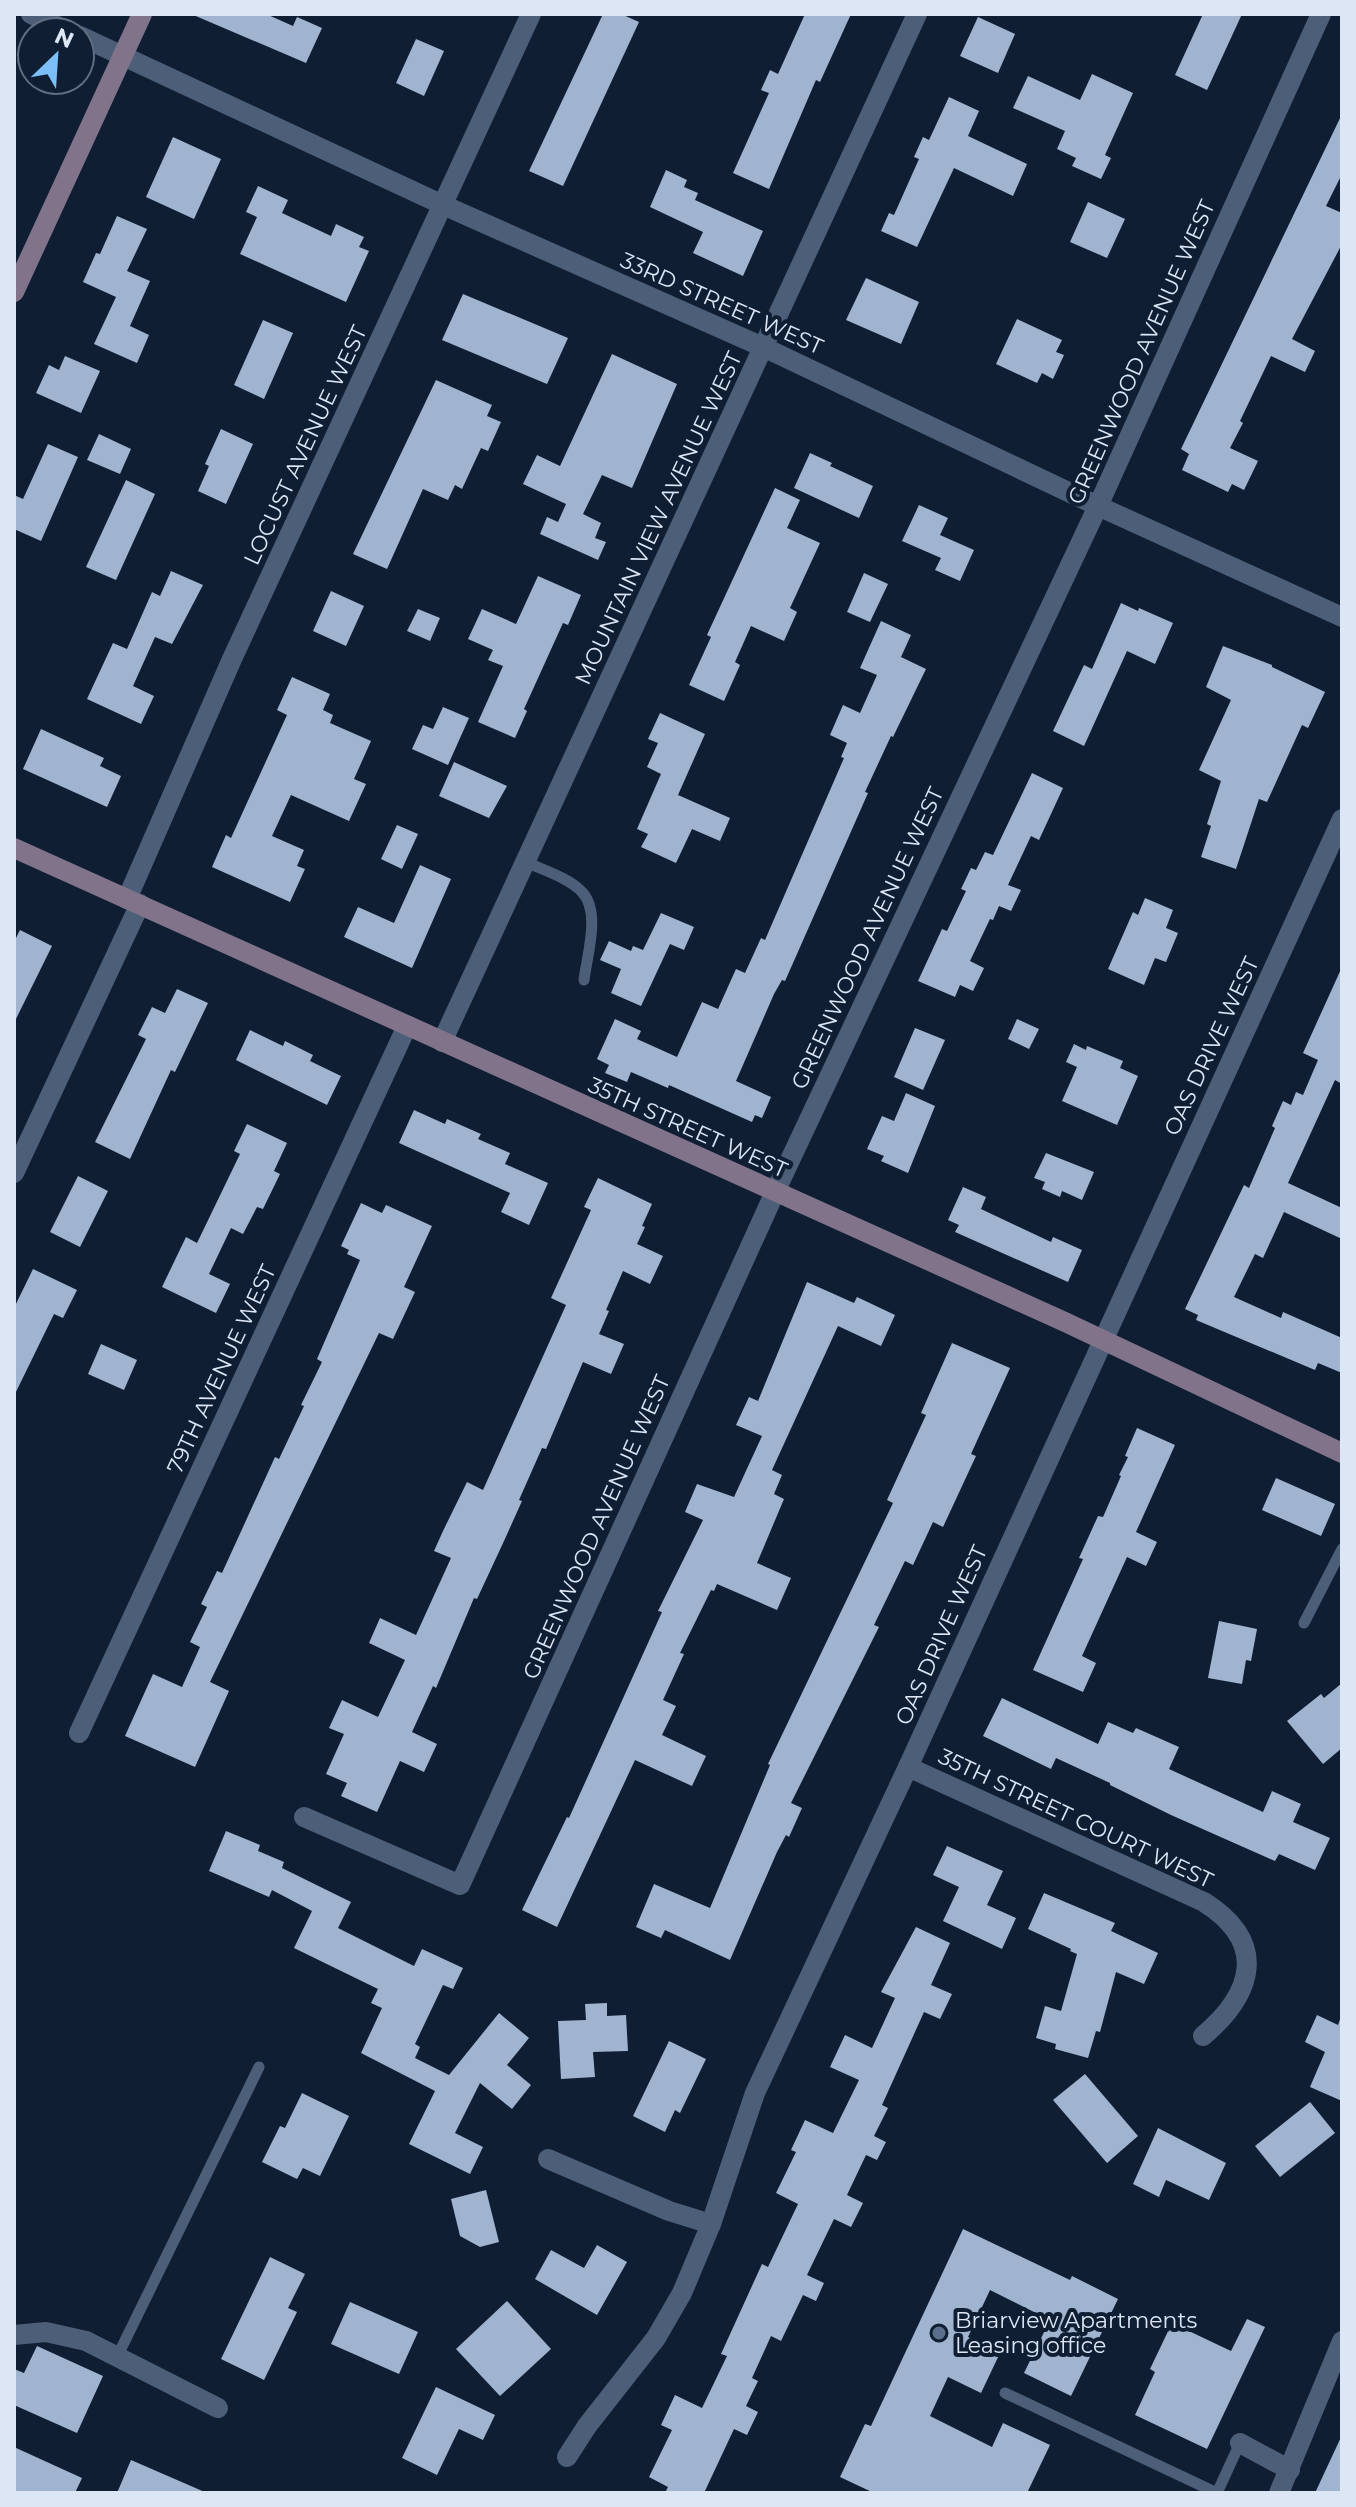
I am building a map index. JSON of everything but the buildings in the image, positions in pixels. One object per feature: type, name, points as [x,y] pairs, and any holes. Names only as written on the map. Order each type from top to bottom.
[{"type":"street","points":[[14,292],[142,14]]},
{"type":"street","name":"LOCUST AVENUE WEST","points":[[14,1173],[134,902],[238,645],[531,14]]},
{"type":"street","name":"MOUNTAIN VIEW AVENUE WEST","points":[[442,1042],[917,14]]},
{"type":"street","name":"GREENWOOD AVENUE WEST","points":[[304,1817],[460,1885],[775,1192],[1098,506],[1321,14]]},
{"type":"street","name":"33RD STREET WEST","points":[[96,43],[443,205],[763,347],[1098,506],[1342,617]]},
{"type":"street","name":"OAS DRIVE WEST","points":[[567,2457],[587,2426],[656,2338],[682,2293],[711,2224],[755,2093],[908,1767],[1342,819]]},
{"type":"street","name":"35TH STREET WEST","points":[[14,848],[1065,1322],[1101,1342],[1342,1453]]},
{"type":"street","name":"79TH AVENUE WEST","points":[[79,1733],[407,1026]]},
{"type":"street","name":"35TH STREET COURT WEST","points":[[908,1767],[1204,1902],[1227,1918],[1239,1932],[1245,1948],[1244,1976],[1239,1994],[1229,2011],[1203,2036]]},
{"type":"street","points":[[548,2159],[669,2211],[711,2224]]},
{"type":"street","points":[[14,2335],[32,2332],[59,2334],[86,2341],[218,2408]]},
{"type":"street","points":[[1279,2493],[1342,2341]]},
{"type":"street","points":[[1240,2443],[1290,2470]]},
{"type":"lane","points":[[526,862],[570,883],[582,892],[591,906],[584,980]]},
{"type":"lane","points":[[1304,1623],[1342,1549]]},
{"type":"lane","points":[[117,2357],[259,2067]]},
{"type":"lane","points":[[1005,2393],[1217,2493],[1240,2443]]},
{"type":"place","name":"Briarview Apartments Leasing office","points":[[939,2333]]}]
